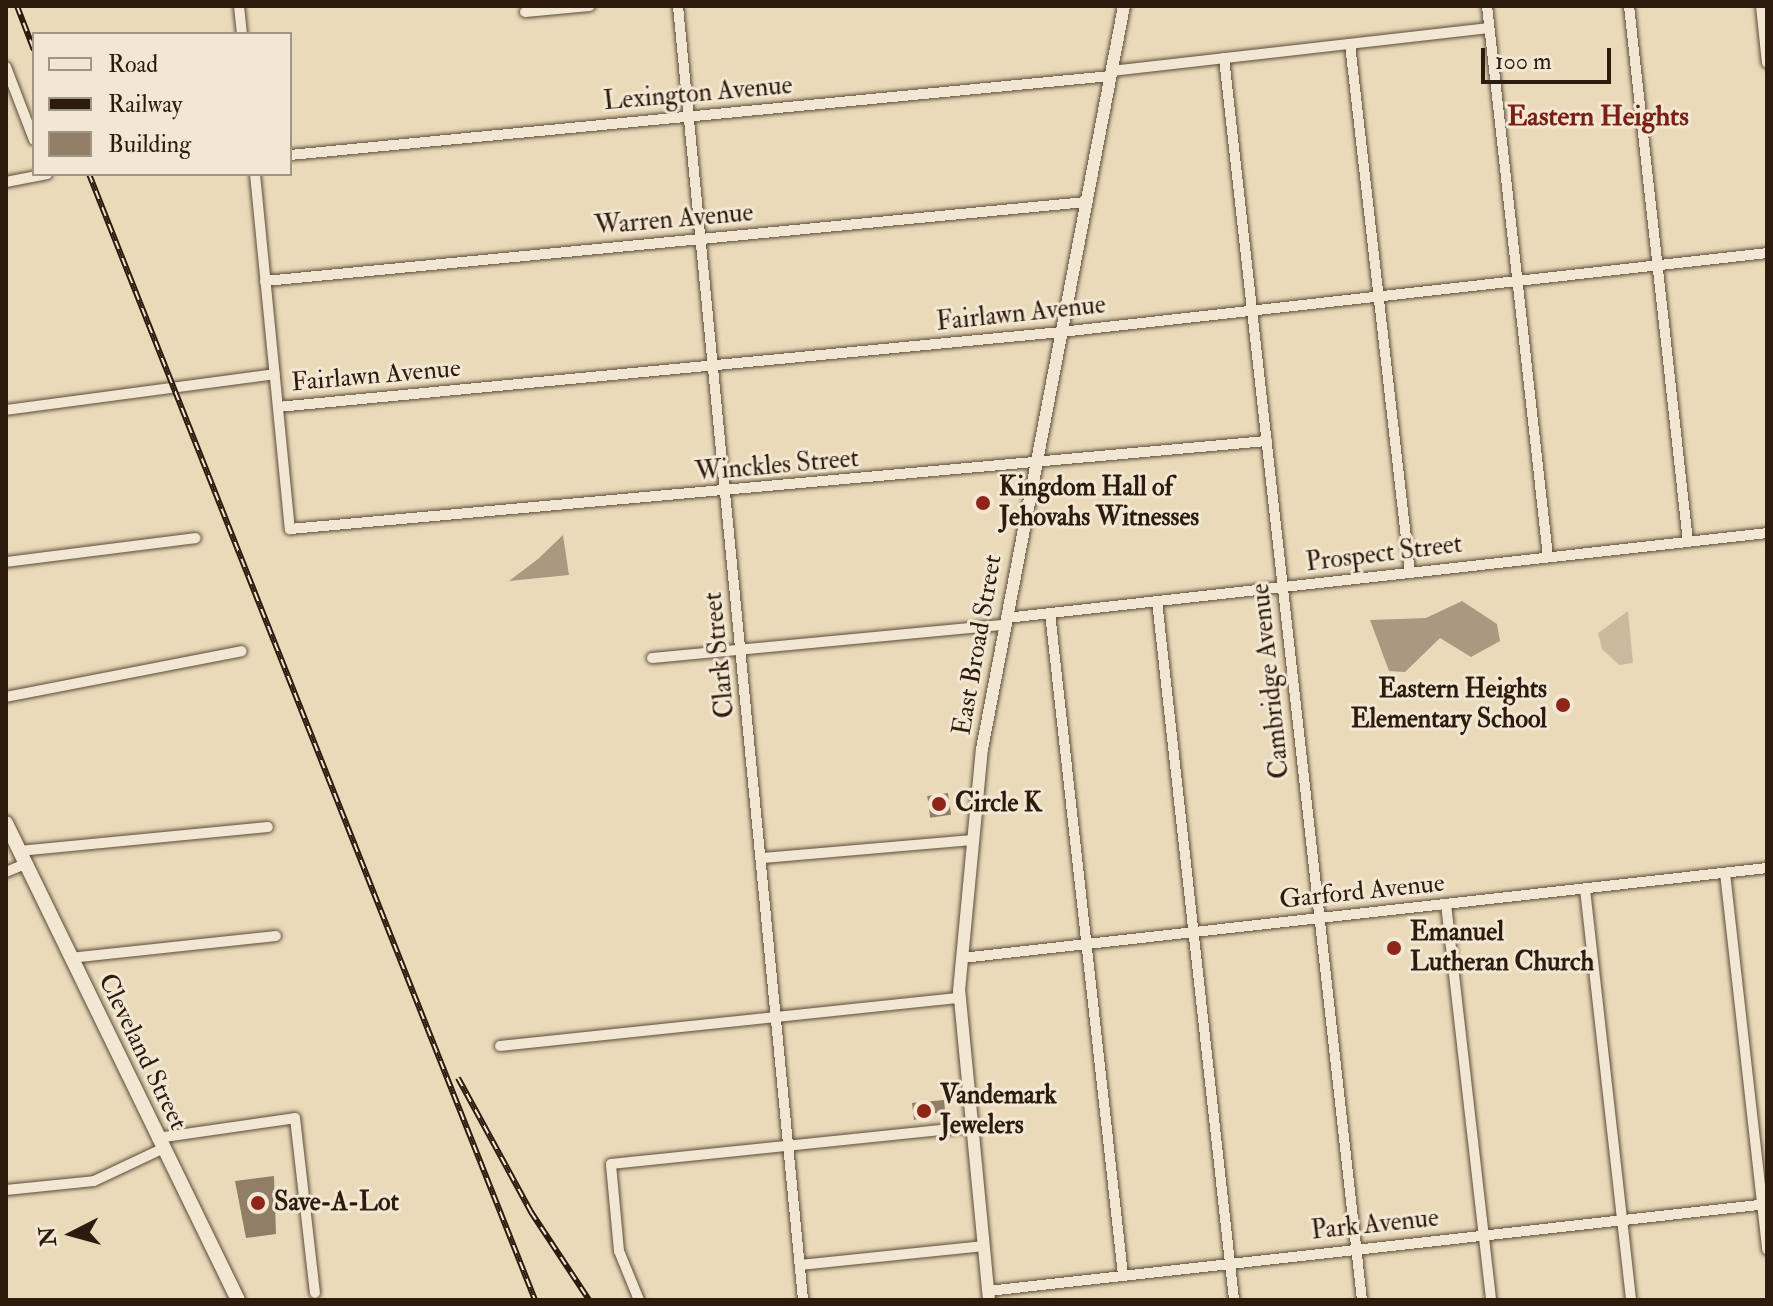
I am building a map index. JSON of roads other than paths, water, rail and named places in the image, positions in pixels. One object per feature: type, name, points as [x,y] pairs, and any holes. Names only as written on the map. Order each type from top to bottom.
[{"type":"main road","name":"Cleveland Street","points":[[6,823],[238,1300]]},
{"type":"street","points":[[239,6],[242,32]]},
{"type":"street","points":[[525,12],[590,6]]},
{"type":"street","name":"Clark Street","points":[[678,6],[803,1300]]},
{"type":"street","name":"East Broad Street","points":[[988,1296],[959,998],[973,840],[1005,622],[1124,6]]},
{"type":"street","points":[[1487,6],[1548,557]]},
{"type":"street","points":[[1629,6],[1688,542]]},
{"type":"street","points":[[1761,6],[1767,63]]},
{"type":"street","name":"Lexington Avenue","points":[[292,155],[1111,73],[1489,28]]},
{"type":"street","points":[[1350,44],[1410,573]]},
{"type":"street","name":"Cambridge Avenue","points":[[1224,58],[1362,1300]]},
{"type":"street","points":[[6,67],[32,135]]},
{"type":"street","points":[[6,182],[48,176]]},
{"type":"street","points":[[255,176],[278,407]]},
{"type":"street","name":"Warren Avenue","points":[[265,281],[1086,202]]},
{"type":"street","name":"Fairlawn Avenue","points":[[278,407],[1061,332],[1767,253]]},
{"type":"street","points":[[6,410],[275,374]]},
{"type":"street","name":"Winckles Street","points":[[278,407],[290,529],[1035,466],[1267,441]]},
{"type":"street","name":"Prospect Street","points":[[652,658],[1005,622],[1050,613],[1767,533]]},
{"type":"street","points":[[6,562],[195,538]]},
{"type":"street","points":[[1157,601],[1234,1300]]},
{"type":"street","points":[[1050,613],[1123,1275]]},
{"type":"street","points":[[6,697],[242,651]]},
{"type":"street","points":[[6,872],[22,857],[268,827]]},
{"type":"street","points":[[762,858],[973,840]]},
{"type":"street","name":"Garford Avenue","points":[[962,958],[1767,868]]},
{"type":"street","points":[[1725,873],[1767,1250]]},
{"type":"street","points":[[1585,889],[1631,1300]]},
{"type":"street","points":[[1446,904],[1491,1300]]},
{"type":"street","points":[[70,958],[276,936]]},
{"type":"street","points":[[500,1046],[959,998]]},
{"type":"street","points":[[6,1190],[94,1181],[160,1144],[295,1118],[315,1293]]},
{"type":"street","points":[[639,1300],[619,1251],[611,1164],[972,1127]]},
{"type":"street","name":"Park Avenue","points":[[988,1296],[1123,1275],[1764,1204]]},
{"type":"street","points":[[800,1265],[984,1246]]},
{"type":"railway","points":[[17,6],[32,45]]},
{"type":"railway","points":[[90,176],[535,1300]]},
{"type":"railway","points":[[458,1078],[531,1212],[589,1300]]},
{"type":"place","name":"Kingdom Hall of Jehovahs Witnesses","points":[[983,503]]},
{"type":"place","name":"Eastern Heights Elementary School","points":[[1563,705]]},
{"type":"place","name":"Circle K","points":[[939,804]]},
{"type":"place","name":"Emanuel Lutheran Church","points":[[1394,948]]},
{"type":"place","name":"Vandemark Jewelers","points":[[924,1111]]},
{"type":"place","name":"Save-A-Lot","points":[[258,1203]]},
{"type":"district","name":"Eastern Heights","points":[[1598,117]]}]
